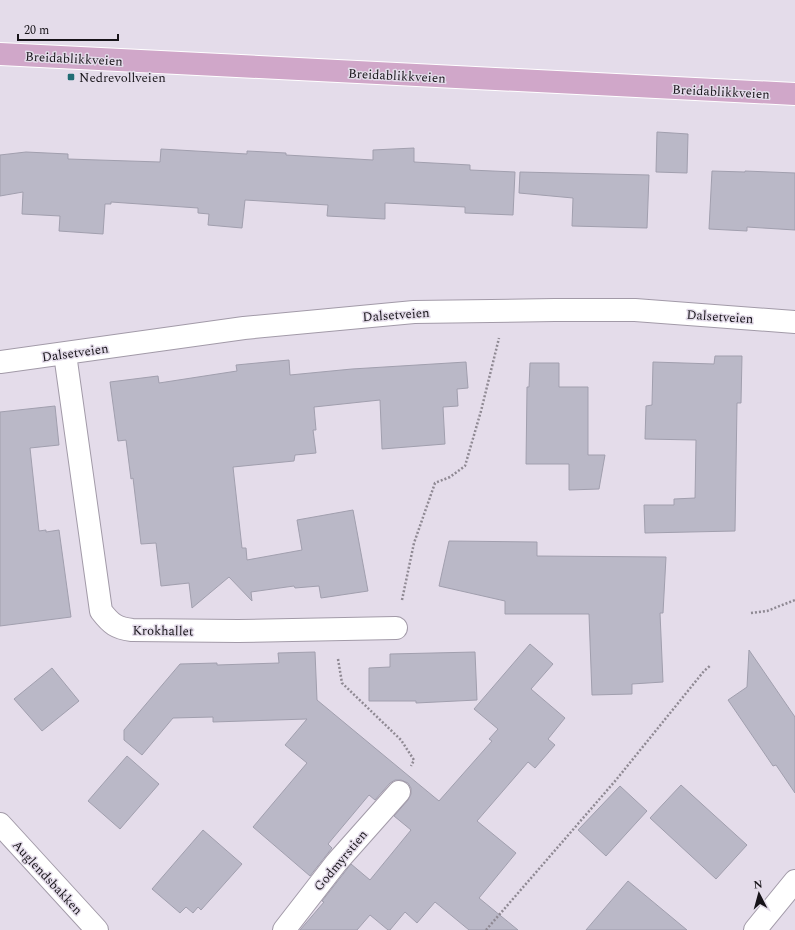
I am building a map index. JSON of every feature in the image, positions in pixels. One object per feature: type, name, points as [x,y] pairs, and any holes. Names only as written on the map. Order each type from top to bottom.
[{"type":"main road","name":"Breidablikkveien","points":[[0,54],[795,94]]},
{"type":"street","name":"Dalsetveien","points":[[0,362],[244,328],[414,312],[635,310],[795,322]]},
{"type":"street","name":"Krokhallet","points":[[65,354],[101,612],[109,621],[120,629],[132,630],[238,631],[396,628]]},
{"type":"street","name":"Godmyrstien","points":[[284,930],[336,862],[399,792]]},
{"type":"street","name":"Auglendsbakken","points":[[0,824],[97,930]]},
{"type":"street","points":[[755,930],[795,881]]},
{"type":"path","points":[[396,628],[414,543],[435,483],[450,477],[465,466],[481,411],[505,311]]},
{"type":"path","points":[[751,613],[767,611],[795,600]]},
{"type":"path","points":[[335,629],[342,683],[400,740],[414,760],[399,792]]},
{"type":"path","points":[[486,930],[616,780],[704,671],[711,665]]},
{"type":"building","points":[[657,132],[688,134],[687,173],[656,172]]},
{"type":"building","points":[[414,148],[414,162],[470,165],[470,170],[515,172],[513,215],[465,213],[465,207],[385,203],[385,219],[327,216],[328,205],[245,200],[242,228],[208,225],[209,214],[198,213],[198,208],[111,202],[111,204],[105,204],[103,234],[59,231],[60,216],[22,214],[23,192],[0,196],[0,155],[26,152],[68,154],[68,159],[160,162],[161,149],[247,154],[247,151],[286,153],[286,155],[373,160],[373,150]]},
{"type":"building","points":[[712,171],[795,173],[795,230],[747,227],[747,231],[709,229]]},
{"type":"building","points":[[520,172],[649,175],[647,228],[572,226],[573,198],[519,193]]},
{"type":"building","points":[[715,356],[742,356],[741,403],[737,403],[735,531],[645,533],[644,505],[674,505],[674,499],[695,498],[696,440],[645,439],[646,406],[652,405],[653,362],[714,364]]},
{"type":"building","points":[[289,360],[290,375],[352,369],[466,362],[468,388],[457,389],[458,406],[443,407],[445,444],[382,449],[380,400],[314,407],[316,430],[313,430],[316,453],[295,455],[294,461],[233,467],[242,548],[246,548],[247,560],[302,550],[297,520],[353,510],[368,591],[321,598],[319,586],[295,588],[294,586],[251,592],[252,601],[229,577],[192,608],[189,583],[161,586],[156,543],[141,544],[133,478],[131,479],[126,440],[118,441],[110,382],[158,376],[159,383],[237,371],[236,365]]},
{"type":"building","points":[[530,363],[559,363],[559,387],[588,387],[588,455],[605,455],[599,489],[569,490],[569,464],[526,464],[527,387],[529,387]]},
{"type":"building","points":[[55,406],[59,445],[30,448],[39,531],[46,530],[46,532],[59,530],[71,617],[0,626],[0,412]]},
{"type":"building","points":[[449,541],[537,542],[537,556],[666,557],[663,613],[660,613],[663,682],[632,684],[632,694],[592,695],[589,614],[505,614],[505,601],[439,586]]},
{"type":"building","points":[[530,644],[553,664],[531,689],[565,718],[548,739],[555,745],[535,768],[528,762],[477,821],[516,853],[479,898],[518,930],[469,930],[435,902],[417,923],[405,912],[390,930],[370,915],[357,930],[300,930],[324,902],[322,901],[351,864],[370,880],[411,830],[394,816],[408,800],[411,794],[411,788],[408,783],[401,780],[395,780],[390,783],[375,800],[369,795],[328,844],[332,848],[310,876],[253,827],[307,763],[285,745],[307,719],[213,722],[213,717],[173,718],[142,755],[124,740],[124,730],[180,664],[217,663],[217,665],[279,663],[278,653],[315,652],[317,700],[439,801],[492,741],[489,739],[498,729],[474,709]]},
{"type":"building","points":[[749,650],[795,717],[795,793],[776,765],[773,766],[728,700],[747,687]]},
{"type":"building","points":[[475,652],[477,700],[416,703],[416,701],[369,701],[369,668],[390,667],[390,654]]},
{"type":"building","points":[[52,668],[79,701],[42,731],[14,699]]},
{"type":"building","points":[[127,756],[159,784],[120,829],[88,801]]},
{"type":"building","points":[[681,785],[747,845],[716,879],[650,818]]},
{"type":"building","points":[[620,786],[647,811],[606,856],[578,830]]},
{"type":"building","points":[[203,830],[242,864],[201,910],[198,907],[193,913],[186,907],[180,913],[152,889]]},
{"type":"building","points":[[628,881],[687,930],[586,930]]},
{"type":"place","name":"Nedrevollveien","points":[[71,77]]}]
